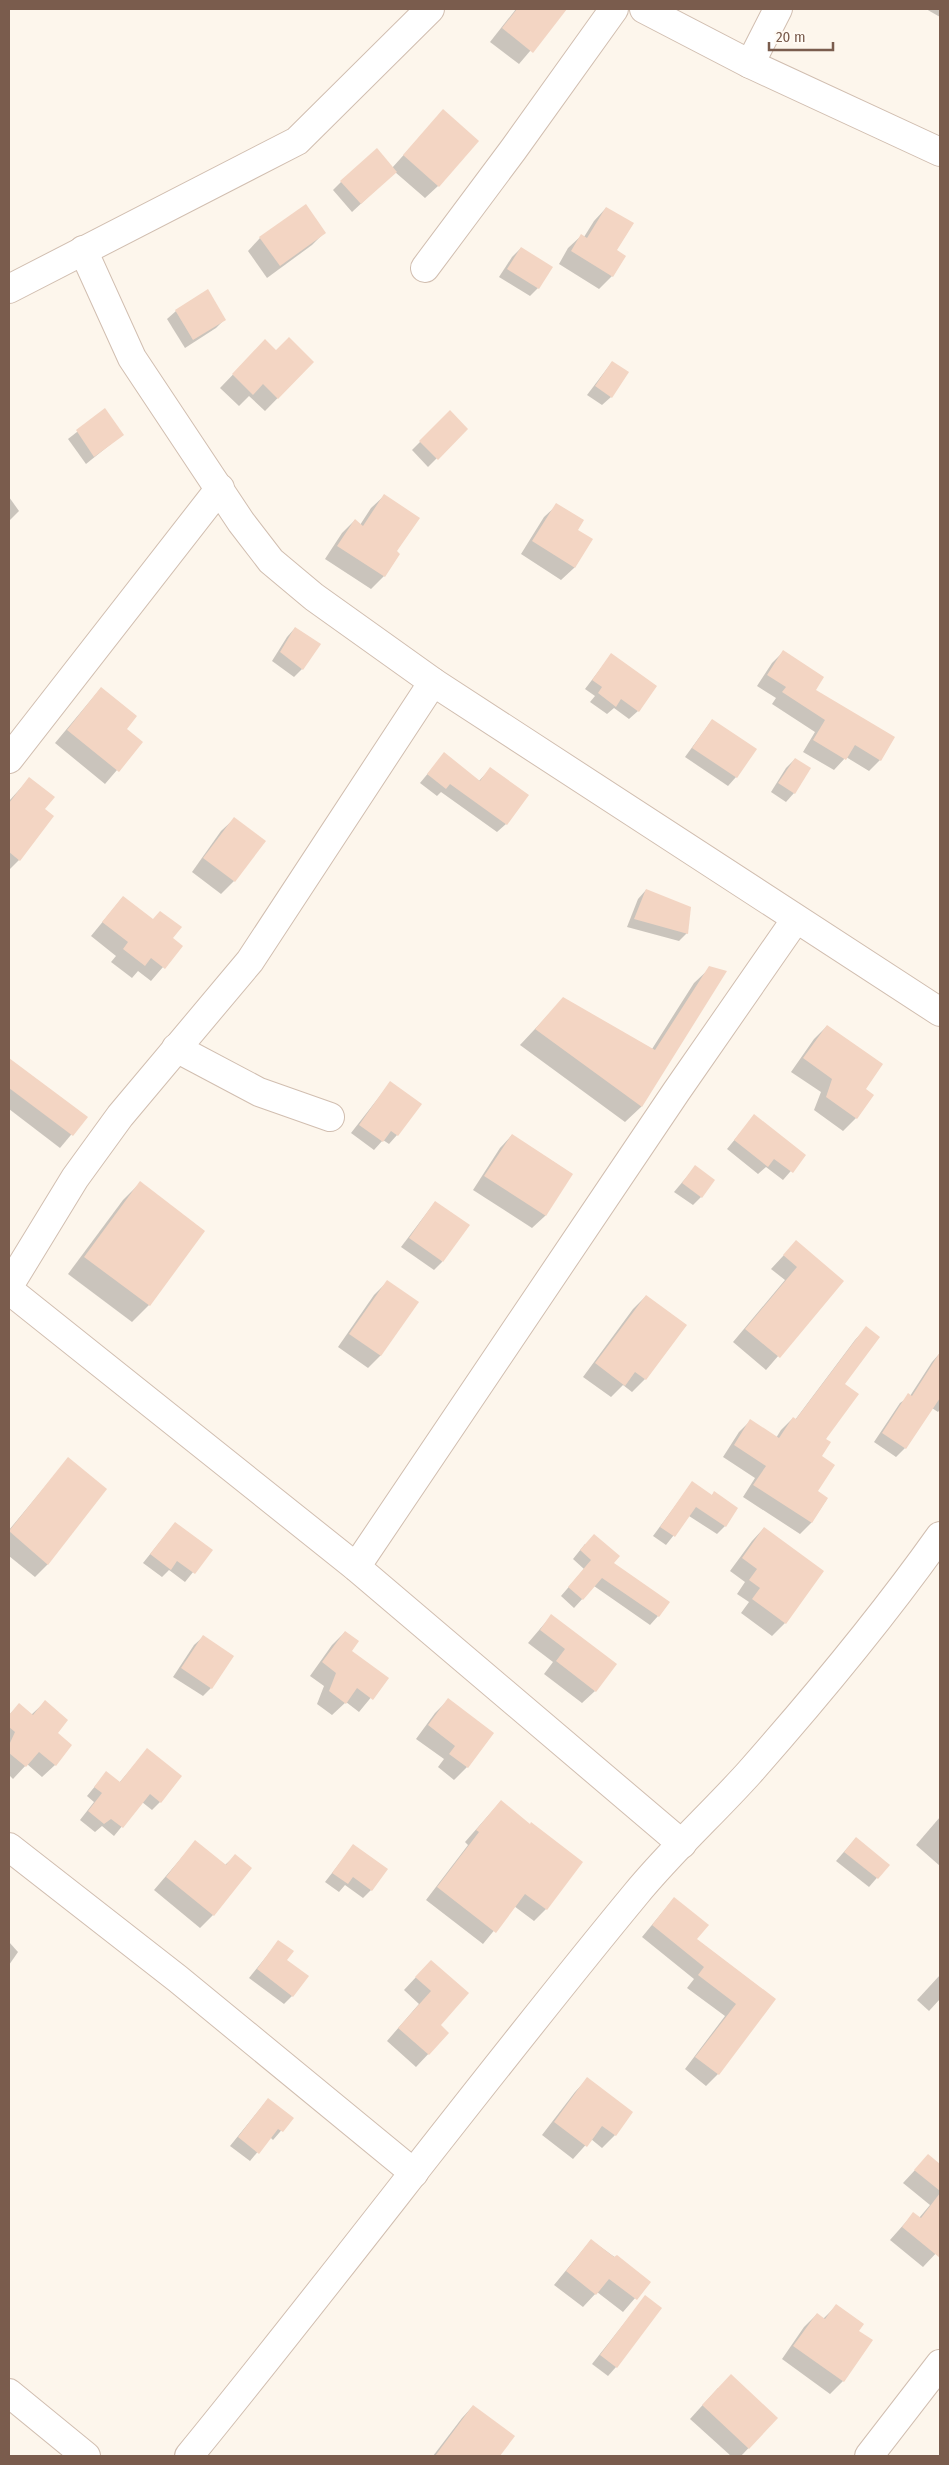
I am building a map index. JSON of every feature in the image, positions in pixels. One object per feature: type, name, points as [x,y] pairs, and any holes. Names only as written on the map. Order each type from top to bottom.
[{"type":"street","points":[[9,289],[297,141],[430,9]]},
{"type":"street","points":[[424,268],[513,150],[614,9]]},
{"type":"street","points":[[644,9],[750,64],[940,152]]},
{"type":"street","points":[[750,64],[778,9]]},
{"type":"street","points":[[83,250],[132,358],[241,522],[272,561],[314,597],[433,682],[940,1012]]},
{"type":"street","points":[[9,759],[220,488]]},
{"type":"street","points":[[433,682],[250,961],[120,1116],[75,1178],[9,1288],[356,1567],[682,1844]]},
{"type":"street","points":[[356,1567],[670,1101],[796,919]]},
{"type":"street","points":[[176,1048],[259,1092],[330,1118]]},
{"type":"street","points":[[189,2456],[414,2173],[498,2063],[638,1891],[748,1774],[854,1651],[940,1536]]},
{"type":"street","points":[[9,1847],[178,1979],[414,2173]]},
{"type":"street","points":[[869,2456],[940,2364]]},
{"type":"street","points":[[9,2393],[86,2456]]},
{"type":"building","points":[[517,9],[567,9],[533,53],[502,28]]},
{"type":"building","points":[[443,109],[479,141],[439,187],[403,155]]},
{"type":"building","points":[[377,148],[397,172],[361,204],[340,181]]},
{"type":"building","points":[[306,204],[326,233],[280,266],[259,237]]},
{"type":"building","points":[[606,207],[634,223],[617,250],[626,256],[613,277],[571,251],[581,234],[587,238]]},
{"type":"building","points":[[521,247],[553,267],[539,289],[507,269]]},
{"type":"building","points":[[208,289],[226,320],[193,340],[175,310]]},
{"type":"building","points":[[289,337],[314,362],[278,399],[263,384],[253,395],[232,374],[265,339],[276,350]]},
{"type":"building","points":[[612,361],[629,372],[612,398],[595,386]]},
{"type":"building","points":[[105,408],[124,435],[94,457],[76,430]]},
{"type":"building","points":[[450,410],[468,429],[438,460],[419,441]]},
{"type":"building","points":[[384,494],[420,518],[397,551],[400,554],[385,577],[337,546],[355,519],[363,526]]},
{"type":"building","points":[[556,503],[584,520],[578,530],[593,539],[575,568],[532,541]]},
{"type":"building","points":[[295,627],[321,644],[303,670],[280,652]]},
{"type":"building","points":[[783,650],[824,677],[816,690],[895,737],[881,761],[855,745],[846,760],[813,740],[825,720],[782,692],[786,687],[767,675]]},
{"type":"building","points":[[611,653],[657,686],[639,712],[621,699],[616,707],[598,693],[602,687],[592,680]]},
{"type":"building","points":[[101,687],[137,716],[127,729],[143,742],[119,772],[67,730]]},
{"type":"building","points":[[712,719],[757,749],[737,778],[692,748]]},
{"type":"building","points":[[444,752],[480,781],[490,767],[529,795],[507,825],[450,784],[446,789],[427,774]]},
{"type":"building","points":[[795,758],[811,768],[795,794],[778,783]]},
{"type":"building","points":[[29,777],[55,797],[45,809],[54,816],[20,861],[9,852],[9,803]]},
{"type":"building","points":[[234,817],[266,841],[235,882],[203,858]]},
{"type":"building","points":[[646,889],[691,907],[688,934],[634,919]]},
{"type":"building","points":[[123,896],[153,919],[160,911],[182,927],[173,938],[183,946],[165,969],[151,958],[145,966],[123,949],[128,942],[102,922]]},
{"type":"building","points":[[709,966],[727,971],[642,1107],[535,1029],[563,997],[655,1050]]},
{"type":"building","points":[[827,1025],[883,1064],[866,1089],[874,1095],[857,1119],[826,1097],[832,1079],[803,1058]]},
{"type":"building","points":[[9,1058],[88,1117],[73,1136],[9,1088]]},
{"type":"building","points":[[390,1081],[422,1104],[398,1136],[391,1131],[383,1142],[359,1125]]},
{"type":"building","points":[[754,1114],[806,1155],[793,1173],[774,1159],[768,1167],[734,1140]]},
{"type":"building","points":[[512,1134],[573,1174],[546,1216],[484,1176]]},
{"type":"building","points":[[695,1165],[715,1180],[702,1198],[682,1183]]},
{"type":"building","points":[[140,1181],[205,1231],[150,1306],[84,1257]]},
{"type":"building","points":[[435,1201],[470,1225],[443,1262],[409,1238]]},
{"type":"building","points":[[796,1240],[844,1281],[780,1358],[745,1329],[797,1267],[783,1255]]},
{"type":"building","points":[[387,1280],[419,1302],[381,1356],[349,1334]]},
{"type":"building","points":[[646,1295],[687,1325],[646,1380],[635,1372],[625,1386],[595,1363]]},
{"type":"building","points":[[866,1326],[880,1337],[845,1384],[859,1394],[826,1439],[831,1442],[822,1456],[835,1465],[818,1491],[828,1498],[812,1523],[753,1485],[766,1466],[734,1445],[750,1419],[779,1438],[793,1417],[796,1419]]},
{"type":"building","points":[[940,1352],[940,1398],[906,1449],[882,1433],[908,1393],[912,1396]]},
{"type":"building","points":[[68,1457],[107,1489],[48,1565],[9,1531]]},
{"type":"building","points":[[692,1481],[712,1495],[714,1491],[738,1508],[726,1527],[696,1507],[675,1537],[660,1527]]},
{"type":"building","points":[[175,1522],[213,1550],[195,1574],[177,1561],[171,1570],[150,1554]]},
{"type":"building","points":[[764,1527],[824,1571],[786,1624],[752,1599],[760,1588],[749,1580],[757,1569],[742,1558]]},
{"type":"building","points":[[594,1534],[620,1556],[614,1563],[670,1602],[659,1617],[602,1578],[583,1600],[568,1587],[591,1560],[580,1550]]},
{"type":"building","points":[[551,1614],[617,1664],[596,1692],[556,1661],[565,1649],[540,1630]]},
{"type":"building","points":[[345,1631],[359,1641],[352,1651],[389,1678],[373,1700],[357,1688],[346,1704],[329,1691],[336,1673],[322,1662]]},
{"type":"building","points":[[203,1635],[234,1656],[212,1689],[181,1668]]},
{"type":"building","points":[[448,1698],[494,1733],[468,1768],[449,1754],[455,1746],[428,1725]]},
{"type":"building","points":[[45,1700],[68,1720],[58,1733],[72,1745],[56,1766],[39,1752],[26,1767],[9,1753],[9,1745],[15,1732],[9,1727],[9,1715],[19,1703],[33,1715]]},
{"type":"building","points":[[147,1748],[182,1776],[161,1803],[150,1794],[123,1828],[111,1819],[104,1824],[88,1811],[102,1793],[94,1787],[106,1771],[120,1782]]},
{"type":"building","points":[[501,1800],[530,1824],[531,1822],[583,1862],[547,1910],[525,1894],[496,1933],[437,1887],[479,1832],[476,1830]]},
{"type":"building","points":[[856,1837],[890,1865],[878,1879],[844,1852]]},
{"type":"building","points":[[195,1840],[226,1865],[235,1854],[252,1868],[214,1916],[166,1877]]},
{"type":"building","points":[[353,1844],[388,1869],[372,1891],[353,1877],[348,1884],[332,1873]]},
{"type":"building","points":[[674,1897],[709,1925],[697,1939],[776,1999],[719,2075],[695,2057],[736,2004],[698,1975],[704,1967],[652,1925]]},
{"type":"building","points":[[278,1940],[294,1951],[287,1960],[309,1976],[293,1997],[257,1969]]},
{"type":"building","points":[[431,1960],[469,1993],[441,2025],[449,2033],[429,2055],[398,2028],[431,1991],[415,1977]]},
{"type":"building","points":[[587,2077],[633,2112],[616,2136],[602,2126],[587,2147],[554,2122]]},
{"type":"building","points":[[268,2098],[294,2118],[283,2132],[278,2129],[259,2154],[238,2137]]},
{"type":"building","points":[[928,2154],[940,2164],[940,2191],[914,2170]]},
{"type":"building","points":[[940,2193],[940,2258],[902,2227],[913,2212],[921,2218]]},
{"type":"building","points":[[591,2239],[614,2257],[617,2255],[651,2282],[637,2300],[609,2279],[596,2295],[566,2271]]},
{"type":"building","points":[[645,2295],[662,2308],[617,2368],[600,2355]]},
{"type":"building","points":[[836,2304],[864,2324],[859,2331],[873,2340],[844,2382],[793,2346],[817,2313],[825,2319]]},
{"type":"building","points":[[731,2374],[778,2418],[749,2449],[702,2405]]},
{"type":"building","points":[[473,2405],[515,2436],[500,2456],[435,2456]]}]
